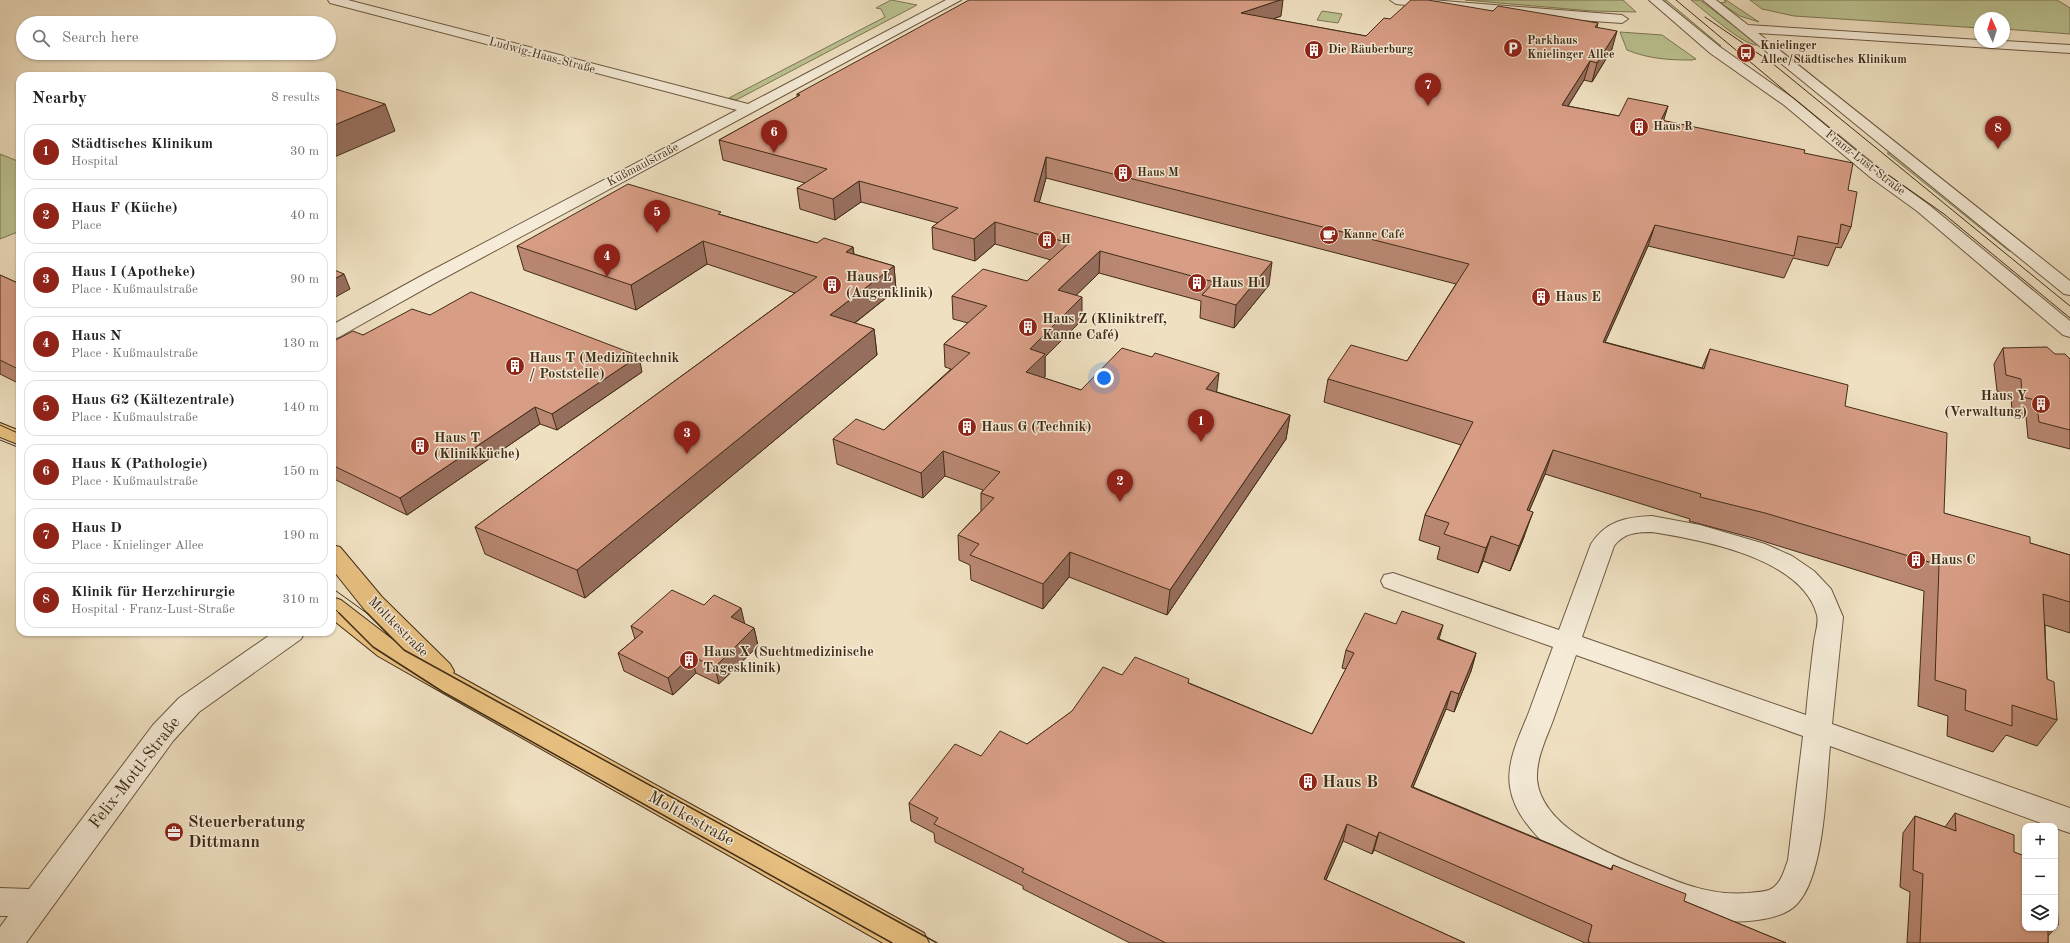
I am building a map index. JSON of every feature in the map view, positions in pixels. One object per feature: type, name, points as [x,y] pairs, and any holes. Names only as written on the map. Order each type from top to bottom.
[{"type":"main road","points":[[0,429],[16,437]]},
{"type":"main road","name":"Moltkestraße","points":[[336,559],[373,604],[469,696]]},
{"type":"main road","name":"Moltkestraße","points":[[336,609],[387,649],[912,943]]},
{"type":"street","name":"Ludwig-Haas-Straße","points":[[334,0],[660,87],[750,109]]},
{"type":"street","name":"Kußmaulstraße","points":[[336,331],[429,279],[955,0]]},
{"type":"street","points":[[1396,0],[1493,10],[1622,19]]},
{"type":"street","name":"Franz-Lust-Straße","points":[[1655,0],[1715,50],[1789,102],[1876,174],[1923,208],[2070,331]]},
{"type":"street","points":[[1709,0],[2070,290]]},
{"type":"street","points":[[1747,29],[2070,49]]},
{"type":"street","points":[[1652,524],[1678,528],[1701,533],[1762,552],[1782,562],[1808,580],[1818,589],[1829,608],[1830,617],[1818,730],[1803,860],[1795,881],[1784,898],[1761,906],[1733,908],[1702,904],[1674,895],[1613,869],[1581,853],[1556,836],[1541,819],[1522,787],[1521,773],[1566,642],[1603,544],[1613,531],[1622,527],[1652,524]]},
{"type":"street","points":[[1393,581],[1818,730],[2070,821]]},
{"type":"street","name":"Felix-Mottl-Straße","points":[[7,943],[163,733],[188,705],[286,636]]},
{"type":"street","points":[[0,902],[36,903]]},
{"type":"green space","points":[[891,0],[917,5],[736,100],[729,98],[885,17],[881,9],[876,8]]},
{"type":"green space","points":[[1465,0],[1623,0],[1636,12],[1592,11]]},
{"type":"green space","points":[[1660,0],[1666,0],[1721,46],[1716,46]]},
{"type":"green space","points":[[1691,0],[1700,0],[1758,44],[1751,44],[1743,40]]},
{"type":"green space","points":[[1724,0],[1759,22],[1740,16],[1720,3],[1726,2]]},
{"type":"green space","points":[[1750,0],[2057,0],[2070,8],[2070,34],[2010,29],[2010,12],[1974,12],[1974,28],[1794,16],[1762,9]]},
{"type":"green space","points":[[1322,11],[1342,14],[1338,23],[1317,20]]},
{"type":"green space","points":[[1620,32],[1662,35],[1696,59],[1667,59],[1635,53],[1627,50]]},
{"type":"green space","points":[[1887,153],[1894,153],[1994,234],[2011,251],[2009,251]]},
{"type":"green space","points":[[0,154],[16,160],[16,233],[0,239]]},
{"type":"building","points":[[969,0],[1280,0],[1241,13],[1366,36],[1384,18],[1390,19],[1411,0],[1428,0],[1493,11],[1498,6],[1598,23],[1595,27],[1617,31],[1597,63],[1590,61],[1562,105],[1619,116],[1628,98],[1668,106],[1661,120],[1805,150],[1804,153],[1853,163],[1848,190],[1857,192],[1851,227],[1841,224],[1838,244],[1798,236],[1794,256],[1655,225],[1603,342],[1704,369],[1710,349],[1848,385],[1845,406],[1947,433],[1944,513],[2030,537],[2030,543],[2070,555],[2070,602],[2043,594],[2047,679],[2054,682],[2057,720],[2012,705],[2012,726],[1965,710],[1966,690],[1935,680],[1939,565],[1765,513],[1700,497],[1701,494],[1553,450],[1527,510],[1533,512],[1519,546],[1491,536],[1486,548],[1444,534],[1449,523],[1425,515],[1473,422],[1328,379],[1351,345],[1407,361],[1469,264],[1046,157],[1034,201],[1272,262],[1236,305],[1202,295],[1214,282],[1100,251],[1058,290],[1082,297],[1030,349],[1045,354],[1026,372],[1081,390],[1122,348],[1152,357],[1155,353],[1219,373],[1206,389],[1290,415],[1170,590],[1070,552],[1043,584],[970,555],[979,544],[958,535],[994,498],[981,493],[1000,472],[943,451],[921,473],[833,439],[856,419],[884,430],[970,353],[944,344],[987,306],[952,296],[983,269],[1027,281],[1069,243],[995,222],[974,239],[932,227],[958,208],[859,181],[833,199],[797,188],[827,169],[719,140],[800,95],[797,94]]},
{"type":"building","points":[[336,89],[385,104],[336,124]]},
{"type":"building","points":[[628,184],[721,212],[718,214],[817,243],[824,238],[853,247],[846,252],[894,266],[830,315],[874,329],[577,570],[475,527],[817,277],[703,241],[631,285],[517,246]]},
{"type":"building","points":[[336,271],[344,274],[336,278]]},
{"type":"building","points":[[0,275],[16,282],[16,368],[0,360]]},
{"type":"building","points":[[471,292],[639,356],[552,414],[535,407],[400,498],[336,467],[336,340],[353,331],[363,335],[412,309],[430,315]]},
{"type":"building","points":[[2047,347],[2055,354],[2065,354],[2070,359],[2070,430],[2039,422],[2036,400],[2022,397],[2021,379],[2006,375],[2003,348]]},
{"type":"building","name":"Haus X (Suchtmedizinische Tagesklinik)","points":[[672,590],[704,605],[714,595],[741,608],[731,617],[754,628],[715,667],[691,656],[668,678],[618,653],[643,632],[631,626]]},
{"type":"building","name":"Haus B","points":[[1402,611],[1443,625],[1437,639],[1476,653],[1459,694],[1451,691],[1411,787],[1612,870],[1613,865],[1686,894],[1684,901],[1786,943],[1591,943],[1588,941],[1592,925],[1379,832],[1377,837],[1347,824],[1324,879],[1465,943],[1166,943],[1022,872],[1024,869],[934,824],[938,818],[909,803],[955,744],[981,756],[1000,731],[1027,744],[1072,711],[1103,667],[1122,675],[1135,657],[1189,679],[1188,683],[1312,734],[1354,653],[1346,650],[1365,613],[1396,624]]},
{"type":"building","points":[[1955,813],[2014,835],[2014,852],[2022,855],[2022,931],[2048,931],[2048,943],[1920,943],[1923,874],[1913,870],[1915,816],[1956,831]]},
{"type":"tram line","points":[[1676,0],[1870,162],[1944,214],[2070,318]]},
{"type":"tram line","points":[[1705,17],[1772,63],[2070,306]]},
{"type":"tram line","points":[[0,425],[16,432]]},
{"type":"tram line","points":[[0,440],[16,446]]},
{"type":"tram line","points":[[336,591],[368,614]]},
{"type":"tram line","points":[[336,610],[373,647],[443,692],[892,943]]},
{"type":"tram line","points":[[368,614],[404,650],[937,943]]},
{"type":"place","name":"Parkhaus Knielinger Allee","points":[[1513,48]]},
{"type":"place","name":"Die Räuberburg","points":[[1314,50]]},
{"type":"place","name":"Knielinger Allee/Städtisches Klinikum","points":[[1746,53]]},
{"type":"place","name":"Haus D","points":[[1428,106]]},
{"type":"place","name":"Haus R","points":[[1639,127]]},
{"type":"place","name":"Klinik für Herzchirurgie","points":[[1998,149]]},
{"type":"place","name":"Haus K (Pathologie)","points":[[774,153]]},
{"type":"place","name":"Haus M","points":[[1123,173]]},
{"type":"place","name":"Haus G2 (Kältezentrale)","points":[[657,233]]},
{"type":"place","name":"Kanne Café","points":[[1329,235]]},
{"type":"place","name":"H","points":[[1047,240]]},
{"type":"place","name":"Haus N","points":[[607,277]]},
{"type":"place","name":"Haus H1","points":[[1197,283]]},
{"type":"place","name":"Haus L (Augenklinik)","points":[[832,285]]},
{"type":"place","name":"Haus E","points":[[1541,297]]},
{"type":"place","name":"Haus Z (Kliniktreff, Kanne Café)","points":[[1028,327]]},
{"type":"place","name":"Haus T (Medizintechnik / Poststelle)","points":[[515,366]]},
{"type":"place","name":"Haus Y (Verwaltung)","points":[[2041,404]]},
{"type":"place","name":"Haus G (Technik)","points":[[967,427]]},
{"type":"place","name":"Städtisches Klinikum","points":[[1201,442]]},
{"type":"place","name":"Haus T (Klinikküche)","points":[[420,446]]},
{"type":"place","name":"Haus I (Apotheke)","points":[[687,454]]},
{"type":"place","name":"Haus F (Küche)","points":[[1120,502]]},
{"type":"place","name":"Haus C","points":[[1916,560]]},
{"type":"place","name":"Haus X (Suchtmedizinische Tagesklinik)","points":[[689,660]]},
{"type":"place","name":"Haus B","points":[[1308,782]]},
{"type":"place","name":"Steuerberatung Dittmann","points":[[174,832]]}]
